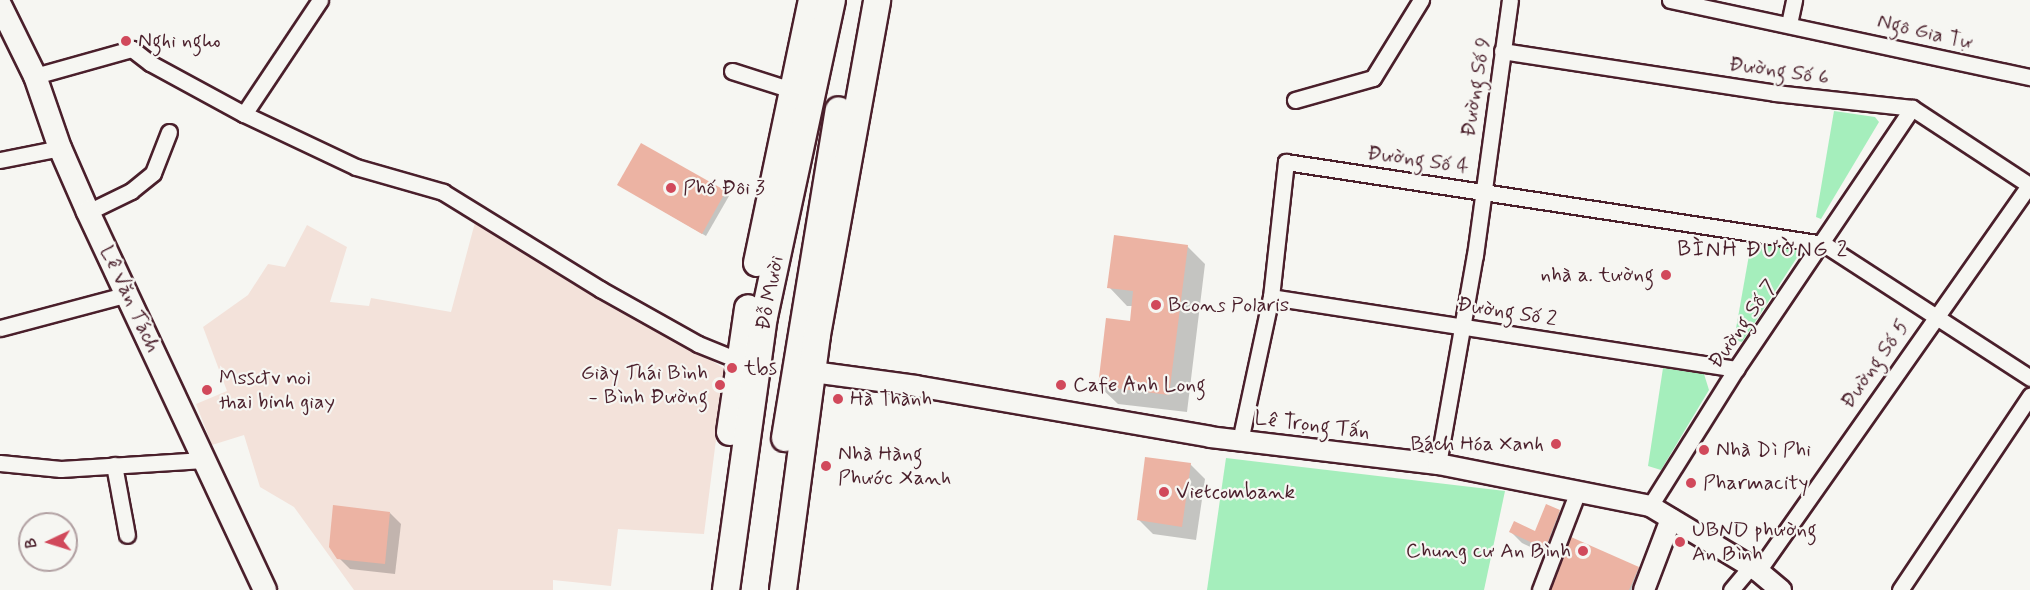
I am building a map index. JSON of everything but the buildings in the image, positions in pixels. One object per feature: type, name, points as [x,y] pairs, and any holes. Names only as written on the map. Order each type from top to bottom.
[{"type":"highway","name":"Đỗ Mười","points":[[712,590],[792,90],[812,0]]},
{"type":"highway","name":"Đỗ Mười","points":[[726,590],[749,363],[771,284],[832,0]]},
{"type":"highway","name":"Đỗ Mười","points":[[766,590],[803,370],[859,0]]},
{"type":"highway","name":"Đỗ Mười","points":[[783,590],[803,370],[877,0]]},
{"type":"highway","points":[[749,363],[803,370]]},
{"type":"main road","name":"Lê Văn Tách","points":[[0,5],[35,76],[60,148],[88,212],[129,294],[266,590]]},
{"type":"street","points":[[244,114],[320,0]]},
{"type":"street","points":[[1295,100],[1373,78],[1421,0]]},
{"type":"street","name":"Đường Số 9","points":[[1438,464],[1464,327],[1481,191],[1510,0]]},
{"type":"street","name":"Ngô Gia Tự","points":[[1670,0],[2030,77]]},
{"type":"street","points":[[1790,24],[1794,0]]},
{"type":"street","points":[[35,76],[132,49],[150,63],[244,114],[373,174],[443,192],[600,289],[716,353],[749,363]]},
{"type":"street","name":"Đường Số 6","points":[[1502,51],[1775,93],[1912,108],[2029,184]]},
{"type":"street","points":[[732,71],[792,90]]},
{"type":"street","name":"Đường Số 7","points":[[1650,506],[1736,369],[1824,244],[1912,108]]},
{"type":"street","points":[[88,212],[131,190],[153,173],[169,132]]},
{"type":"street","points":[[0,160],[60,148]]},
{"type":"street","name":"Đường Số 4","points":[[1240,441],[1271,297],[1286,162],[1824,244]]},
{"type":"street","name":"Đường Số 5","points":[[1731,590],[1754,568],[2029,184]]},
{"type":"street","points":[[1824,244],[2030,378]]},
{"type":"street","points":[[0,328],[129,294]]},
{"type":"street","name":"Đường Số 2","points":[[1271,297],[1736,369]]},
{"type":"street","name":"Lê Trọng Tấn","points":[[803,370],[1240,441],[1438,464],[1650,506],[1754,568],[1774,588]]},
{"type":"street","points":[[1900,590],[2030,396]]},
{"type":"street","points":[[0,463],[61,469],[204,459]]},
{"type":"street","points":[[114,465],[127,535]]},
{"type":"street","points":[[1540,590],[1578,491]]},
{"type":"street","points":[[1644,590],[1671,519]]},
{"type":"shaded area","points":[[477,215],[725,369],[704,534],[618,529],[611,586],[553,580],[553,590],[354,590],[294,507],[260,487],[244,435],[212,445],[196,404],[227,391],[203,327],[248,295],[268,264],[285,267],[307,225],[347,247],[330,302],[369,306],[371,298],[451,312]]},
{"type":"green space","points":[[1834,111],[1875,117],[1879,122],[1821,219],[1816,217]]},
{"type":"green space","points":[[1752,238],[1795,245],[1798,256],[1742,342],[1734,340]]},
{"type":"green space","points":[[1663,368],[1704,374],[1709,390],[1661,470],[1648,466]]},
{"type":"green space","points":[[1226,458],[1505,491],[1484,590],[1207,590]]},
{"type":"place","name":"Nghi ngho","points":[[126,41]]},
{"type":"place","name":"Phố Đôi 3","points":[[671,188]]},
{"type":"place","name":"nhà a. tường","points":[[1666,275]]},
{"type":"place","name":"Bcons Polaris","points":[[1156,305]]},
{"type":"place","name":"tbs","points":[[732,368]]},
{"type":"place","name":"Giày Thái Bình - Bình Đường","points":[[720,385]]},
{"type":"place","name":"Cafe Anh Long","points":[[1061,385]]},
{"type":"place","name":"Mssctv noi thai binh giay","points":[[207,390]]},
{"type":"place","name":"Hà Thành","points":[[838,399]]},
{"type":"place","name":"Bách Hóa Xanh","points":[[1556,444]]},
{"type":"place","name":"Nhà Dì Phi","points":[[1704,450]]},
{"type":"place","name":"Nhà Hàng Phước Xanh","points":[[826,466]]},
{"type":"place","name":"Pharmacity","points":[[1691,483]]},
{"type":"place","name":"Vietcombank","points":[[1164,492]]},
{"type":"place","name":"UBND phường An Bình","points":[[1680,542]]},
{"type":"place","name":"Chung cư An Bình","points":[[1583,551]]},
{"type":"district","name":"BÌNH ĐƯỜNG 2","points":[[1763,251]]}]
